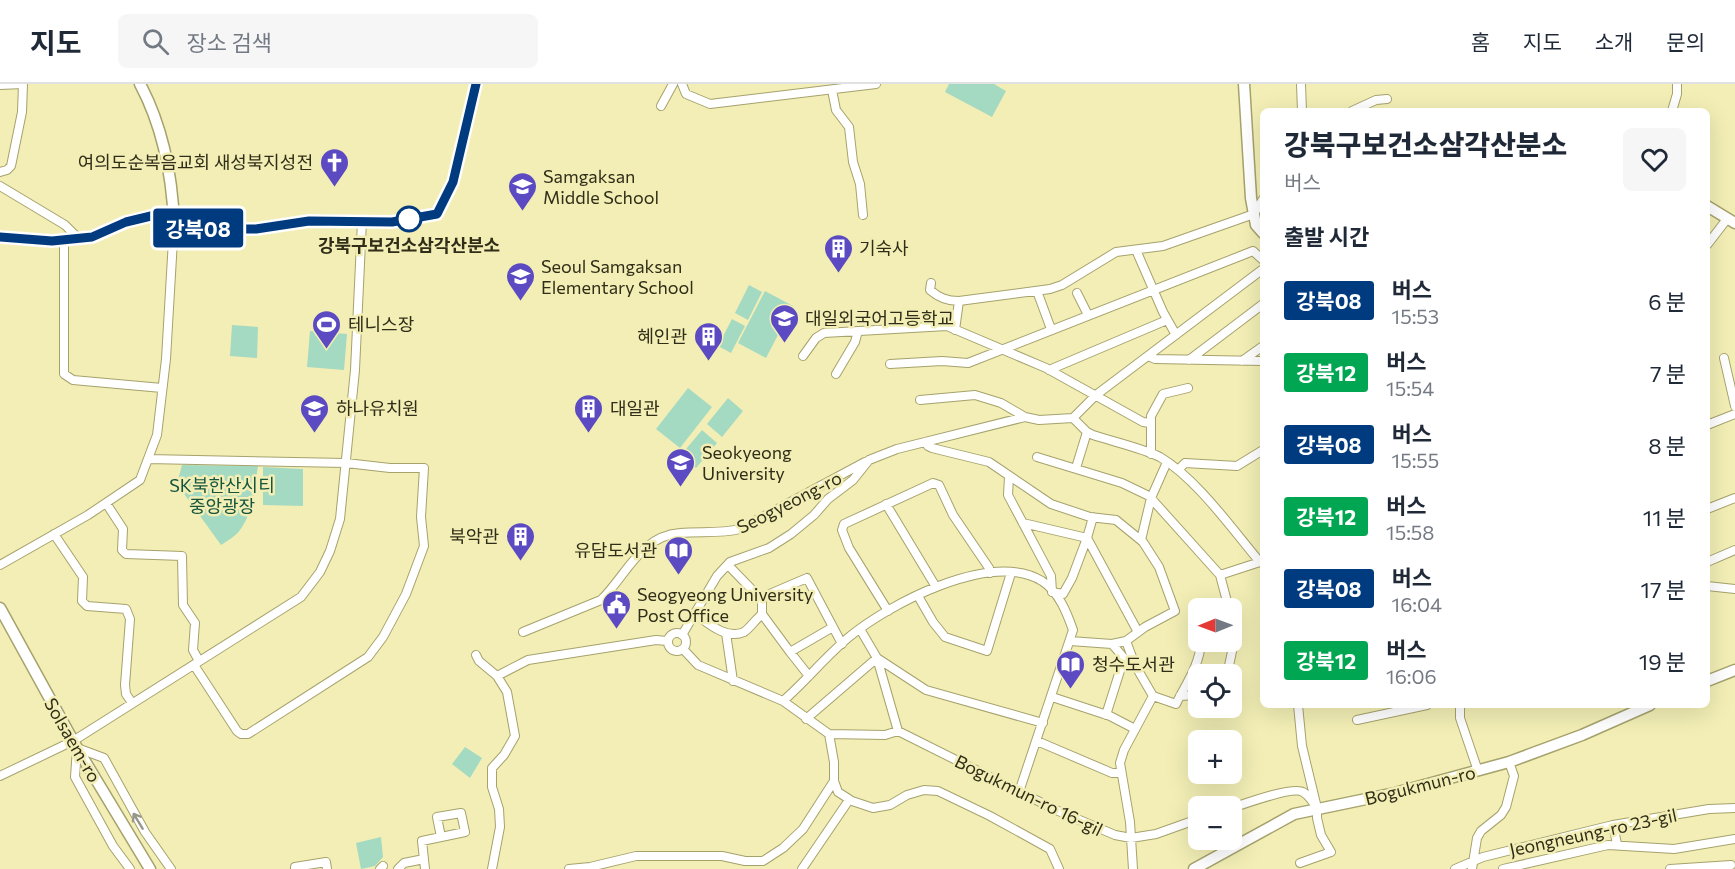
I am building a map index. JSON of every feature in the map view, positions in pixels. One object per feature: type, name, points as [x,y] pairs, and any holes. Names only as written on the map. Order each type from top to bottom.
[{"type":"street","points":[[0,84],[23,84],[22,112],[11,166],[0,172]]},
{"type":"street","points":[[0,565],[106,503],[140,480],[157,435],[174,224],[173,192],[166,155],[150,103],[140,84]]},
{"type":"street","points":[[0,237],[52,241],[92,237],[126,222],[151,216],[174,224],[204,229],[256,229],[309,221],[392,222],[437,214],[453,182],[476,84]]},
{"type":"street","points":[[662,106],[673,84]]},
{"type":"street","points":[[682,84],[686,94],[710,104],[876,84]]},
{"type":"street","points":[[1244,84],[1250,188],[1256,225],[1260,230]]},
{"type":"street","points":[[1301,84],[1302,108]]},
{"type":"street","points":[[1673,108],[1677,84]]},
{"type":"street","points":[[832,90],[836,110],[849,128],[853,162],[860,184],[862,215]]},
{"type":"street","points":[[1359,108],[1376,100],[1387,99]]},
{"type":"street","points":[[0,186],[13,196],[65,225],[78,238]]},
{"type":"street","points":[[931,283],[930,290],[937,296],[959,302],[1050,289],[1062,285],[1116,252],[1163,246],[1254,214],[1260,204]]},
{"type":"street","points":[[1710,208],[1731,221],[1710,242]]},
{"type":"street","points":[[0,776],[75,745],[132,703],[301,597],[320,572],[330,551],[340,519],[355,370],[362,221]]},
{"type":"street","points":[[64,240],[64,374],[73,380],[162,388]]},
{"type":"street","points":[[1137,250],[1167,320],[1176,335]]},
{"type":"street","points":[[890,364],[942,361],[968,363],[1253,251],[1260,257]]},
{"type":"street","points":[[1260,271],[1096,395],[1073,418],[1087,432],[1151,454],[1178,470],[1260,560]]},
{"type":"street","points":[[1036,291],[1051,329]]},
{"type":"street","points":[[1077,292],[1088,315]]},
{"type":"street","points":[[955,330],[959,302]]},
{"type":"street","points":[[1189,360],[1260,306]]},
{"type":"street","points":[[1049,370],[1167,320]]},
{"type":"street","points":[[802,356],[816,338],[824,333],[943,326],[1049,370],[1143,422],[1150,423]]},
{"type":"street","points":[[836,374],[855,342],[858,331]]},
{"type":"street","points":[[1242,361],[1260,348]]},
{"type":"street","points":[[1148,356],[1155,360],[1260,361]]},
{"type":"street","points":[[1724,358],[1735,406]]},
{"type":"street","points":[[1151,454],[1151,416],[1163,394],[1188,388]]},
{"type":"street","name":"Seogyeong-ro","points":[[920,400],[975,395],[1001,403],[1025,417],[1039,420],[1073,418]]},
{"type":"street","points":[[1710,424],[1735,414]]},
{"type":"street","name":"Seogyeong-ro","points":[[523,632],[601,600],[644,548],[666,535],[728,532],[740,529],[869,460],[897,448],[1025,417]]},
{"type":"street","points":[[1076,468],[1087,432]]},
{"type":"street","points":[[925,442],[932,448],[989,462],[1051,504],[1093,517],[1116,520],[1141,540],[1159,567],[1175,611],[1126,641],[1112,644],[1070,641]]},
{"type":"street","points":[[1178,470],[1185,463],[1237,466],[1260,452]]},
{"type":"street","points":[[1037,457],[1122,483],[1151,498],[1220,575],[1226,598]]},
{"type":"street","points":[[106,503],[123,529],[122,550],[126,554],[182,556],[183,605],[195,623],[193,650],[197,663],[237,731],[241,734],[245,734],[310,695],[368,657],[406,594],[424,546],[421,517],[424,468],[390,468],[346,463],[148,459]]},
{"type":"street","name":"Seogyeong-ro","points":[[682,635],[717,576],[728,565],[769,548],[791,534],[814,515],[828,499],[853,480],[869,460]]},
{"type":"street","points":[[1141,540],[1151,498],[1167,462]]},
{"type":"street","points":[[1009,477],[1008,495],[1051,576],[1052,592]]},
{"type":"street","points":[[888,611],[849,548],[842,530],[844,524],[933,483],[939,485],[953,515],[989,568],[990,573]]},
{"type":"street","points":[[1710,508],[1735,498]]},
{"type":"street","points":[[886,504],[936,587]]},
{"type":"street","points":[[1052,592],[1064,594],[1093,517]]},
{"type":"street","points":[[1023,523],[1087,538],[1138,632]]},
{"type":"street","points":[[54,534],[83,577],[82,601],[84,604],[126,609],[130,619],[124,685],[126,694],[132,703]]},
{"type":"street","points":[[1710,561],[1735,550]]},
{"type":"street","points":[[1220,575],[1260,563]]},
{"type":"street","points":[[728,565],[762,600]]},
{"type":"street","points":[[783,701],[842,644],[888,611],[954,580],[990,573],[1024,574],[1043,582],[1063,604],[1073,630],[1019,792]]},
{"type":"street","points":[[918,596],[945,637],[987,651],[1011,573]]},
{"type":"street","points":[[809,676],[762,614],[762,600],[765,596],[807,578],[842,644]]},
{"type":"street","points":[[1710,586],[1735,589]]},
{"type":"street","name":"Solsaem-ro","points":[[0,608],[75,745],[150,869]]},
{"type":"street","points":[[694,614],[717,630],[726,633],[746,630],[762,614]]},
{"type":"street","points":[[790,652],[833,627]]},
{"type":"street","points":[[683,649],[698,665],[783,701],[829,734],[885,735],[898,731],[877,658],[860,629]]},
{"type":"street","points":[[674,633],[682,635],[686,640],[683,649],[678,652],[671,650],[667,641],[674,633]]},
{"type":"street","points":[[726,633],[733,681]]},
{"type":"street","points":[[497,676],[528,660],[656,640],[667,641]]},
{"type":"street","points":[[1126,641],[1134,663],[1153,696],[1176,704],[1200,652]]},
{"type":"street","points":[[1112,644],[1124,658],[1134,663]]},
{"type":"street","points":[[476,655],[479,661],[497,676],[507,692],[515,736],[504,755],[492,768],[492,787],[499,809],[500,826],[492,869]]},
{"type":"street","points":[[806,719],[877,658]]},
{"type":"street","points":[[877,658],[926,690],[1043,723]]},
{"type":"street","points":[[1106,715],[1124,658]]},
{"type":"street","points":[[1710,680],[1735,670]]},
{"type":"street","points":[[1133,869],[1120,763],[1124,750],[1153,696]]},
{"type":"street","points":[[1180,696],[1188,696]]},
{"type":"street","points":[[1052,698],[1106,715],[1135,729]]},
{"type":"street","points":[[1298,708],[1302,746],[1317,808],[1321,836],[1331,852],[1300,863]]},
{"type":"street","points":[[1358,720],[1413,708]]},
{"type":"street","points":[[1460,708],[1460,718],[1478,771]]},
{"type":"street","name":"Bogukmun-ro","points":[[1194,869],[1293,814],[1395,793],[1509,762],[1582,735],[1643,708]]},
{"type":"street","name":"Bogukmun-ro 16-gil","points":[[898,731],[1056,810],[1115,836],[1131,838],[1156,834],[1188,823]]},
{"type":"street","points":[[829,734],[834,762],[834,781],[838,792],[849,800],[873,808],[890,805],[907,795],[924,790],[938,791],[1050,849],[1059,869]]},
{"type":"street","points":[[1036,741],[1112,773],[1121,773]]},
{"type":"street","points":[[75,745],[75,777],[113,846],[130,869]]},
{"type":"street","points":[[75,745],[104,758],[145,832],[171,869]]},
{"type":"street","points":[[1472,869],[1477,838],[1481,831],[1501,815],[1506,807],[1514,776],[1509,762]]},
{"type":"street","points":[[569,869],[590,867],[636,856],[722,856],[745,861],[763,861],[783,848],[803,829],[834,781]]},
{"type":"street","points":[[1242,805],[1297,790],[1304,792],[1317,808]]},
{"type":"street","points":[[802,869],[849,800]]},
{"type":"street","name":"Jeongneung-ro 23-gil","points":[[1455,869],[1473,860],[1613,825],[1709,808],[1735,808]]},
{"type":"street","points":[[1613,825],[1617,844]]},
{"type":"street","points":[[426,869],[422,841],[441,837]]},
{"type":"street","points":[[1503,869],[1590,848],[1617,844],[1674,849],[1735,839]]},
{"type":"street","points":[[399,869],[404,863],[424,859]]},
{"type":"street","points":[[296,869],[295,867],[326,862],[327,869]]},
{"type":"street","points":[[1670,869],[1730,865]]},
{"type":"green space","points":[[949,84],[994,84],[1006,91],[992,117],[945,92]]},
{"type":"green space","points":[[749,285],[762,292],[748,320],[735,313]]},
{"type":"green space","points":[[765,291],[793,306],[766,358],[738,343]]},
{"type":"green space","points":[[732,319],[745,326],[731,353],[718,346]]},
{"type":"green space","points":[[232,325],[258,327],[257,358],[230,356]]},
{"type":"green space","name":"테니스장","points":[[310,331],[347,334],[344,370],[307,367]]},
{"type":"green space","points":[[688,388],[712,407],[680,448],[656,429]]},
{"type":"green space","points":[[728,398],[743,411],[722,437],[707,424]]},
{"type":"green space","points":[[702,430],[717,443],[696,468],[681,455]]},
{"type":"green space","name":"SK북한산시티 중앙광장","points":[[182,465],[258,466],[248,516],[240,530],[221,545],[177,484]]},
{"type":"green space","points":[[263,467],[303,469],[303,506],[263,505]]},
{"type":"green space","points":[[465,747],[482,758],[470,778],[452,764]]},
{"type":"green space","points":[[381,837],[383,857],[375,866],[361,869],[356,843]]},
{"type":"bus line","name":"강북08","points":[[0,237],[52,241],[92,237],[126,222],[151,216],[174,224],[204,229],[256,229],[309,221],[392,222],[437,214],[453,182],[476,84]]},
{"type":"place","name":"여의도순복음교회 새성북지성전","points":[[334,188]]},
{"type":"place","name":"Samgaksan Middle School","points":[[522,212]]},
{"type":"place","name":"강북구보건소삼각산분소","points":[[409,219]]},
{"type":"place","name":"기숙사","points":[[838,274]]},
{"type":"place","name":"Seoul Samgaksan Elementary School","points":[[520,302]]},
{"type":"place","name":"대일외국어고등학교","points":[[784,344]]},
{"type":"place","name":"테니스장","points":[[327,350]]},
{"type":"place","name":"혜인관","points":[[708,362]]},
{"type":"place","name":"하나유치원","points":[[315,434]]},
{"type":"place","name":"대일관","points":[[589,434]]},
{"type":"place","name":"Seokyeong University","points":[[681,488]]},
{"type":"place","name":"북악관","points":[[520,562]]},
{"type":"place","name":"유담도서관","points":[[678,576]]},
{"type":"place","name":"Seogyeong University Post Office","points":[[616,630]]},
{"type":"place","name":"청수도서관","points":[[1071,690]]}]
